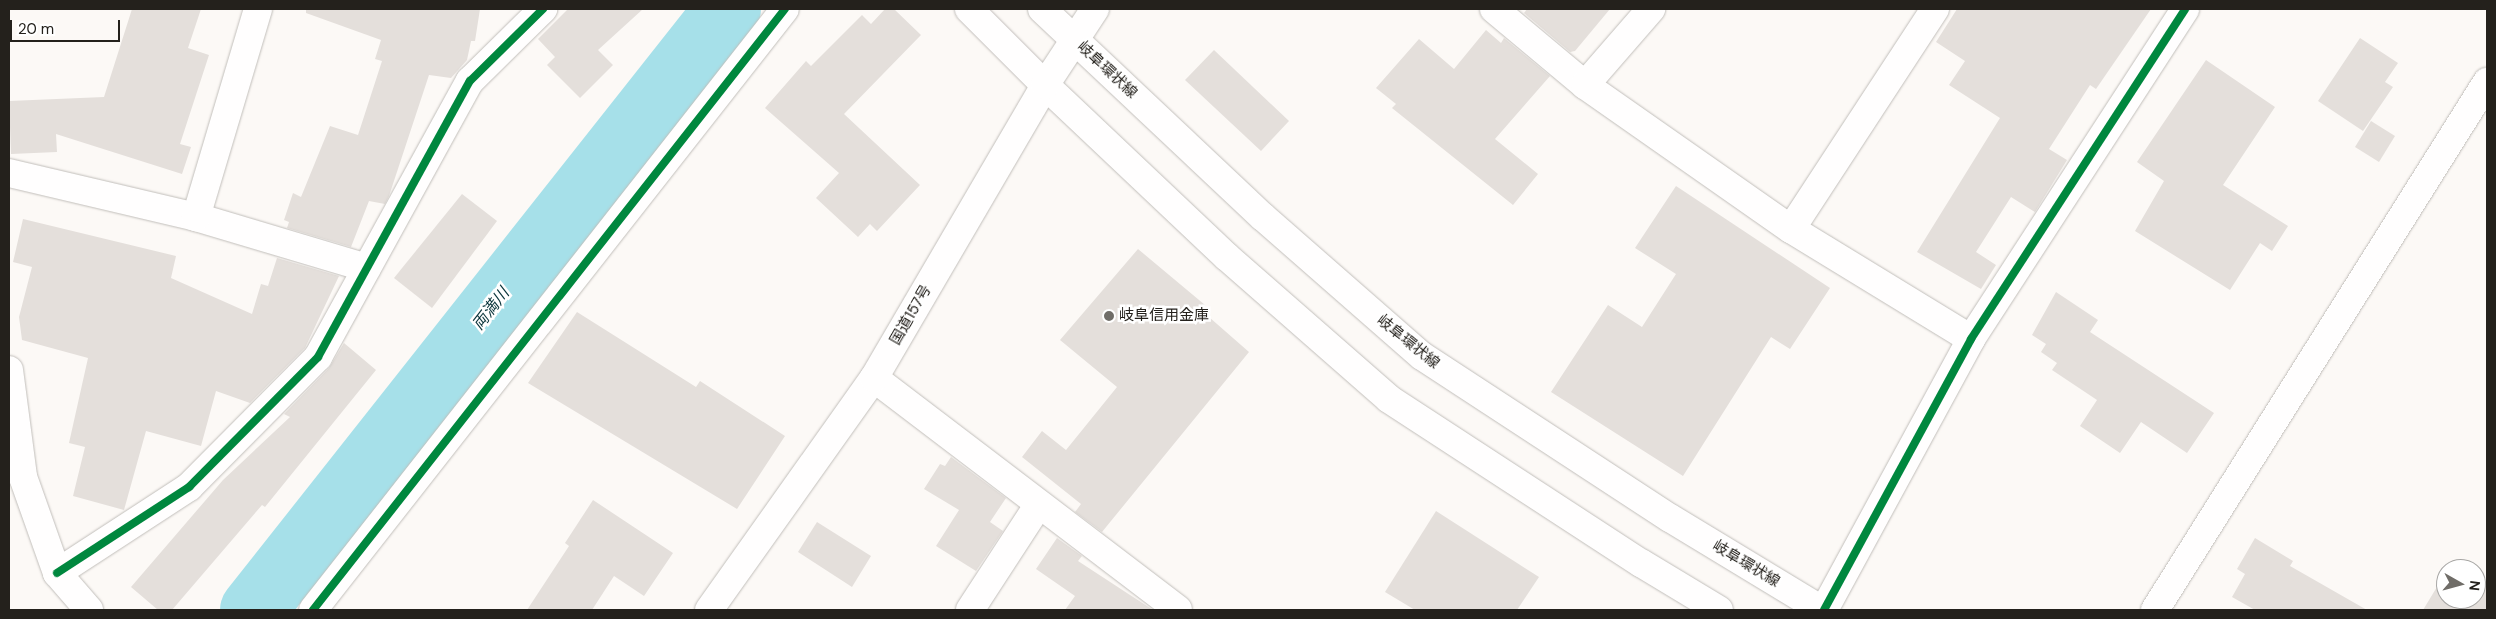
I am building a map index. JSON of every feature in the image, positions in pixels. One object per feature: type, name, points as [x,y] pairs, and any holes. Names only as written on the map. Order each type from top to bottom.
[{"type":"main road","points":[[196,217],[258,9]]},
{"type":"main road","points":[[57,573],[189,487],[318,357],[470,81],[543,9]]},
{"type":"main road","points":[[313,610],[785,9]]},
{"type":"main road","points":[[970,9],[1045,85],[1227,257],[1389,399],[1719,610]]},
{"type":"main road","name":"岐阜環状線","points":[[1042,9],[1263,217],[1422,356],[1670,518],[1823,610]]},
{"type":"main road","name":"国道157号","points":[[710,610],[874,378],[1045,85],[1095,9]]},
{"type":"main road","points":[[1494,9],[1585,85],[1790,229],[1971,339]]},
{"type":"main road","points":[[1585,85],[1650,9]]},
{"type":"main road","points":[[1790,229],[1935,9]]},
{"type":"main road","points":[[1823,610],[1971,339],[2185,9]]},
{"type":"main road","points":[[2155,610],[2487,82]]},
{"type":"main road","points":[[9,173],[196,217],[367,268]]},
{"type":"main road","points":[[9,370],[16,476],[57,573],[89,610]]},
{"type":"main road","points":[[874,378],[1178,610]]},
{"type":"main road","points":[[970,610],[1039,504]]},
{"type":"building","points":[[132,9],[201,9],[188,48],[209,55],[180,144],[191,147],[182,174],[56,134],[57,152],[11,154],[9,101],[104,97]]},
{"type":"building","points":[[306,9],[480,9],[475,41],[471,41],[467,60],[451,78],[429,75],[389,196],[385,204],[369,201],[351,247],[287,228],[289,222],[284,220],[293,193],[301,197],[330,126],[358,135],[382,61],[375,59],[381,40],[306,13]]},
{"type":"building","points":[[568,9],[643,9],[598,50],[613,65],[580,98],[547,65],[555,57],[538,39]]},
{"type":"building","points":[[885,9],[894,9],[921,35],[844,114],[920,185],[877,231],[870,224],[858,237],[816,198],[839,173],[765,108],[806,61],[811,66],[862,15],[871,24]]},
{"type":"building","points":[[1527,9],[1610,9],[1575,51],[1570,52],[1524,13]]},
{"type":"building","points":[[1957,9],[2151,9],[2096,89],[2090,85],[2049,149],[2067,160],[2035,212],[2011,197],[1976,252],[1996,265],[1981,289],[1917,252],[2000,118],[1949,85],[1965,61],[1936,42]]},
{"type":"building","points":[[1486,30],[1501,43],[1504,38],[1550,76],[1495,139],[1538,174],[1513,205],[1392,108],[1396,104],[1376,88],[1419,39],[1454,69]]},
{"type":"building","points":[[2360,38],[2398,63],[2385,82],[2393,87],[2363,131],[2318,101]]},
{"type":"building","points":[[1214,50],[1289,121],[1261,151],[1185,80]]},
{"type":"building","points":[[2206,60],[2275,107],[2223,185],[2288,226],[2272,251],[2260,243],[2230,290],[2135,231],[2164,181],[2137,162]]},
{"type":"building","points":[[2371,121],[2395,136],[2379,162],[2355,147]]},
{"type":"building","points":[[1676,186],[1830,288],[1790,349],[1771,337],[1683,476],[1551,392],[1608,305],[1642,327],[1676,274],[1635,248]]},
{"type":"building","points":[[462,194],[497,221],[432,308],[394,278]]},
{"type":"building","points":[[23,219],[176,256],[171,278],[252,314],[261,284],[268,286],[277,258],[339,276],[305,348],[250,403],[216,391],[201,446],[146,431],[124,510],[73,496],[85,447],[69,443],[88,358],[22,340],[19,317],[32,267],[13,262]]},
{"type":"building","points":[[1138,249],[1205,305],[1201,310],[1249,352],[1102,532],[1075,512],[1081,504],[1022,457],[1042,431],[1066,450],[1117,387],[1060,340]]},
{"type":"building","points":[[2056,292],[2098,320],[2090,332],[2214,413],[2187,453],[2141,422],[2120,453],[2080,426],[2097,400],[2052,370],[2057,363],[2041,352],[2046,344],[2032,335]]},
{"type":"building","points":[[577,312],[696,387],[700,381],[785,436],[737,509],[528,383]]},
{"type":"building","points":[[344,343],[376,370],[265,507],[262,505],[172,610],[158,610],[131,587],[223,480],[290,417],[284,414],[329,368]]},
{"type":"building","points":[[951,457],[1006,498],[990,522],[1003,531],[976,571],[936,546],[959,510],[924,489],[940,464],[945,466]]},
{"type":"building","points":[[593,500],[673,553],[644,596],[614,576],[592,610],[527,610],[569,546],[565,543]]},
{"type":"building","points":[[1436,511],[1539,577],[1517,610],[1415,610],[1385,592]]},
{"type":"building","points":[[817,522],[871,556],[852,587],[798,552]]},
{"type":"building","points":[[1057,538],[1082,556],[1078,561],[1153,610],[1065,610],[1075,596],[1036,569]]},
{"type":"building","points":[[2255,538],[2293,561],[2290,566],[2367,610],[2255,610],[2232,597],[2245,574],[2237,569]]},
{"type":"building","points":[[2487,587],[2487,610],[2423,610],[2436,589],[2436,609],[2486,609]]},
{"type":"waterway","name":"両満川","points":[[253,610],[728,9]]},
{"type":"cycle path","points":[[57,573],[189,487],[318,357],[470,81],[543,9]]},
{"type":"cycle path","points":[[313,610],[785,9]]},
{"type":"cycle path","points":[[1824,610],[1971,339],[2185,9]]},
{"type":"place","name":"岐阜信用金庫","points":[[1109,316]]}]
